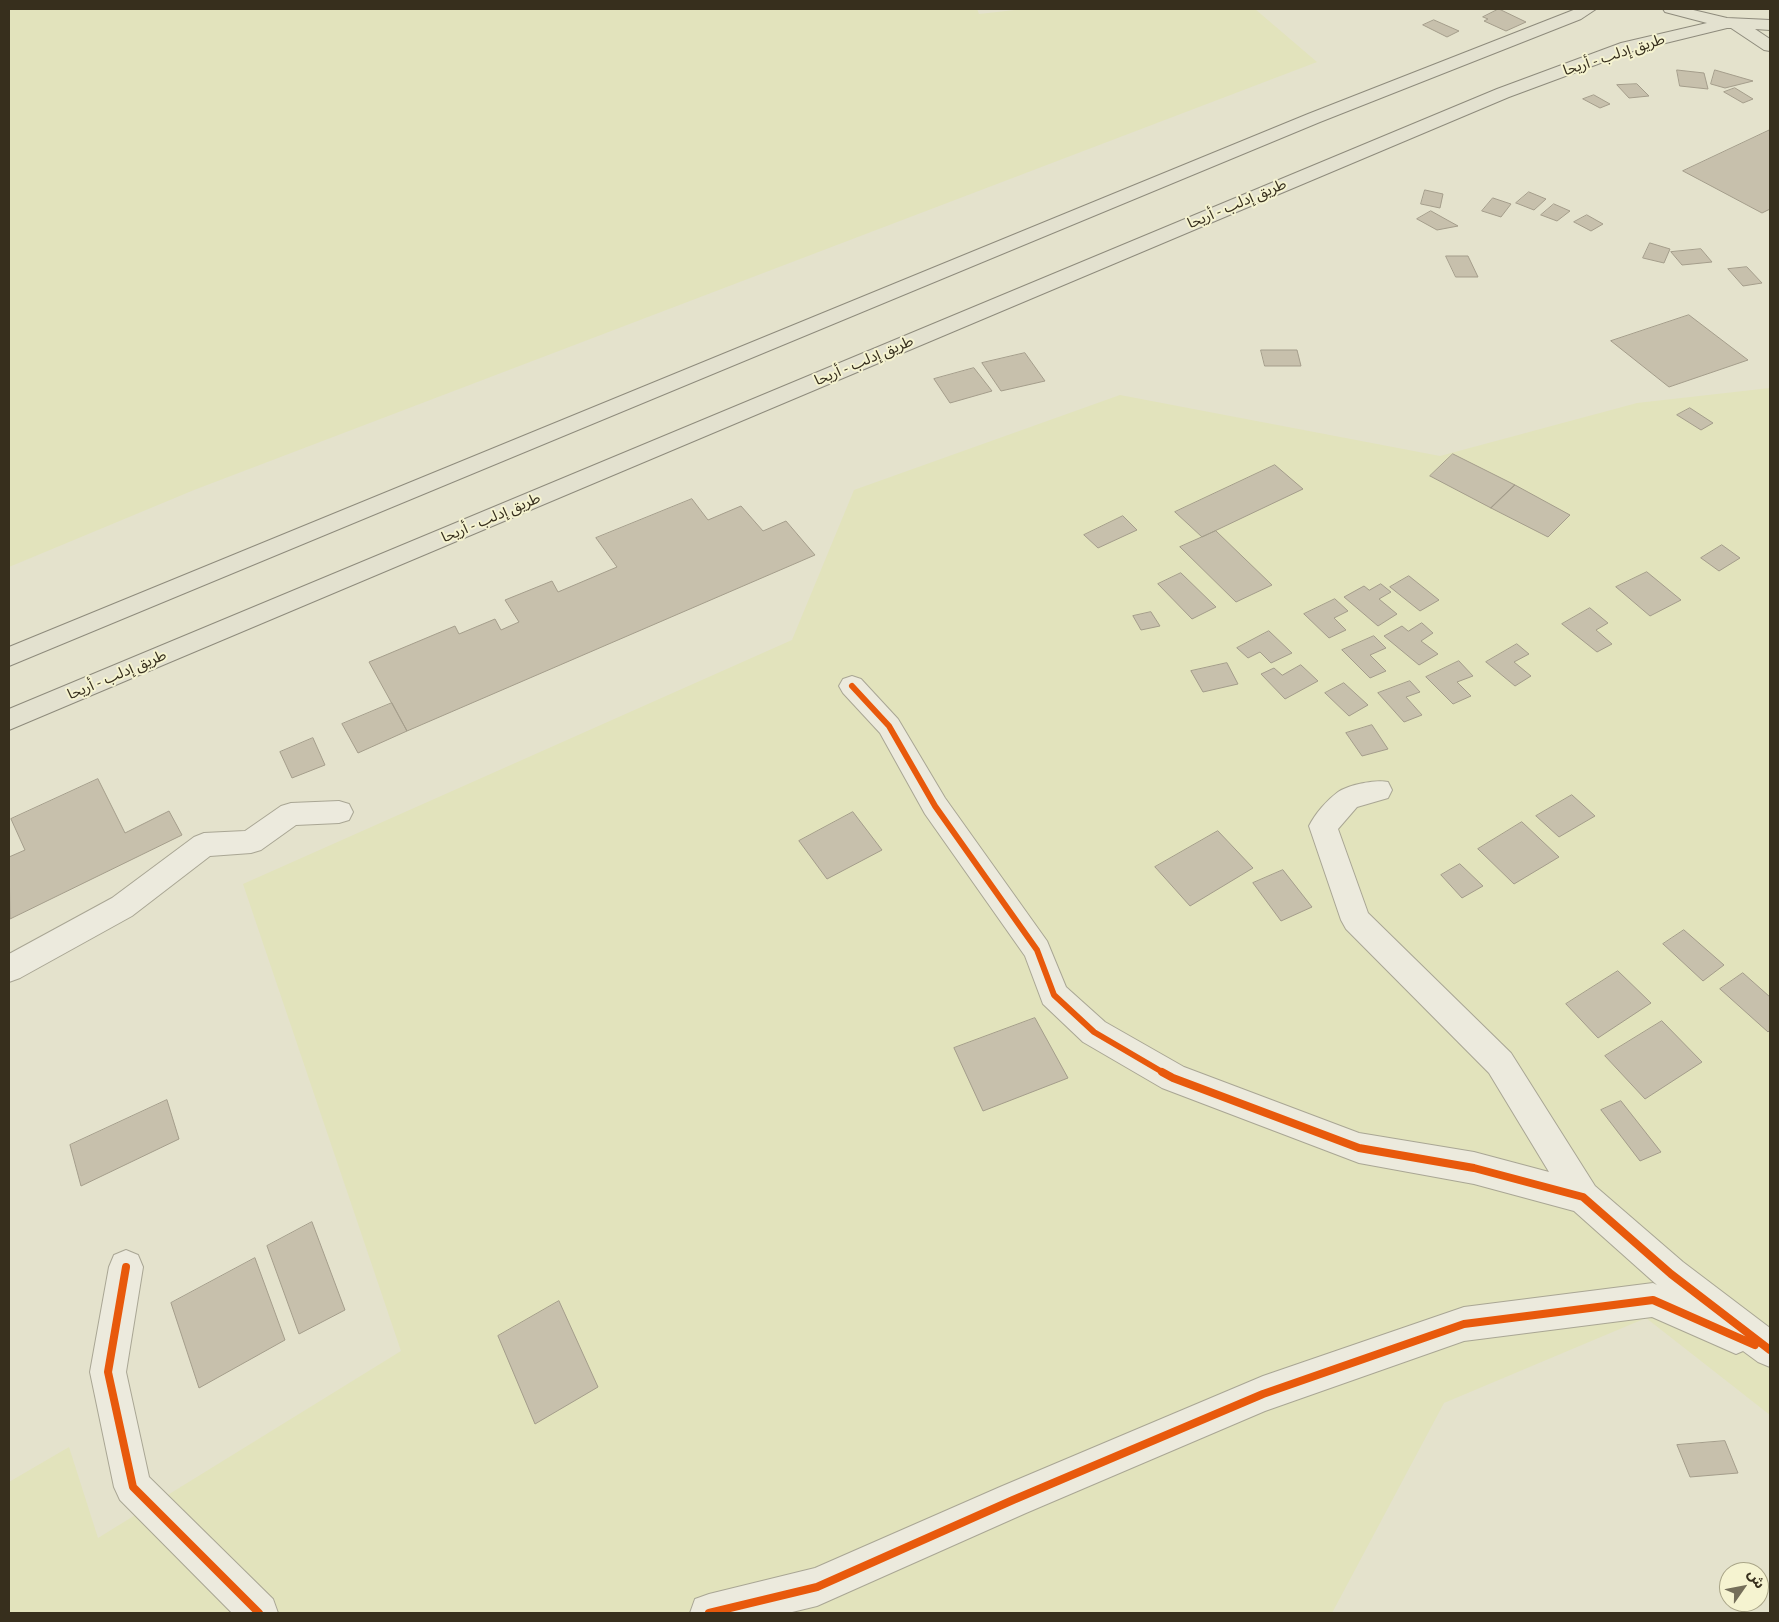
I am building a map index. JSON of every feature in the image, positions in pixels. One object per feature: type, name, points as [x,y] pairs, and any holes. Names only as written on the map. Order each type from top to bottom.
[{"type":"main road","points":[[9,658],[1297,125],[1575,16],[1588,9]]},
{"type":"main road","points":[[1671,9],[1731,24],[1770,25]]},
{"type":"main road","points":[[1731,24],[1770,46]]},
{"type":"main road","name":"طريق إدلب - أريحا","points":[[9,720],[1503,93],[1627,47],[1731,24]]},
{"type":"street","points":[[852,686],[889,726],[935,806],[1037,950],[1054,995],[1094,1032],[1174,1078],[1359,1148],[1474,1168],[1583,1196]]},
{"type":"street","points":[[1378,790],[1348,799],[1323,826],[1356,920],[1500,1063],[1583,1196],[1672,1274],[1770,1351]]},
{"type":"street","points":[[9,969],[122,907],[204,845],[251,842],[292,814],[339,812]]},
{"type":"street","points":[[126,1268],[108,1372],[133,1487],[259,1613]]},
{"type":"street","points":[[709,1613],[817,1588],[1013,1500],[1263,1394],[1464,1324],[1653,1300],[1770,1351]]},
{"type":"green space","points":[[9,9],[977,9],[979,14],[1024,9],[1255,9],[1317,62],[194,490],[9,567]]},
{"type":"green space","points":[[1770,388],[1770,1415],[1646,1318],[1444,1403],[1332,1613],[9,1613],[9,1482],[69,1447],[98,1538],[401,1351],[243,884],[792,640],[854,490],[1120,395],[1440,456],[1637,403]]},
{"type":"building","points":[[1499,9],[1526,22],[1506,31],[1484,21],[1488,19],[1483,17]]},
{"type":"building","points":[[1434,20],[1459,31],[1447,37],[1423,25]]},
{"type":"building","points":[[1677,70],[1704,73],[1708,89],[1680,86]]},
{"type":"building","points":[[1715,70],[1753,81],[1725,88],[1711,84]]},
{"type":"building","points":[[1637,84],[1649,96],[1629,98],[1617,85]]},
{"type":"building","points":[[1735,88],[1753,99],[1743,103],[1724,92]]},
{"type":"building","points":[[1594,95],[1610,104],[1600,108],[1583,99]]},
{"type":"building","points":[[1770,130],[1770,209],[1762,213],[1683,171]]},
{"type":"building","points":[[1425,190],[1443,194],[1440,208],[1421,204]]},
{"type":"building","points":[[1529,192],[1546,199],[1534,210],[1516,203]]},
{"type":"building","points":[[1493,198],[1511,204],[1501,217],[1482,211]]},
{"type":"building","points":[[1554,204],[1570,211],[1557,221],[1541,215]]},
{"type":"building","points":[[1431,211],[1458,226],[1437,230],[1417,219]]},
{"type":"building","points":[[1587,215],[1603,224],[1591,231],[1574,222]]},
{"type":"building","points":[[1650,243],[1670,249],[1664,263],[1643,258]]},
{"type":"building","points":[[1701,249],[1712,262],[1682,265],[1671,252]]},
{"type":"building","points":[[1446,256],[1468,256],[1478,277],[1456,277]]},
{"type":"building","points":[[1747,267],[1762,283],[1743,286],[1728,269]]},
{"type":"building","points":[[1689,315],[1748,360],[1669,387],[1611,341]]},
{"type":"building","points":[[1261,350],[1297,350],[1301,366],[1265,366]]},
{"type":"building","points":[[1025,353],[1045,381],[1001,391],[982,363]]},
{"type":"building","points":[[974,368],[992,391],[950,403],[934,379]]},
{"type":"building","points":[[1690,408],[1713,423],[1701,430],[1677,415]]},
{"type":"building","points":[[1453,454],[1515,485],[1491,508],[1430,476]]},
{"type":"building","points":[[1275,465],[1303,489],[1202,537],[1175,512]]},
{"type":"building","points":[[1515,485],[1570,515],[1548,537],[1491,508]]},
{"type":"building","points":[[692,499],[708,520],[741,506],[763,531],[786,521],[815,555],[407,731],[369,662],[455,626],[459,634],[495,619],[501,630],[519,622],[505,600],[552,581],[558,592],[617,567],[596,538]]},
{"type":"building","points":[[1123,516],[1137,530],[1098,548],[1084,535]]},
{"type":"building","points":[[1216,531],[1272,585],[1236,602],[1180,547]]},
{"type":"building","points":[[1722,545],[1740,558],[1719,571],[1701,558]]},
{"type":"building","points":[[1647,572],[1681,600],[1650,616],[1616,587]]},
{"type":"building","points":[[1181,573],[1216,607],[1192,619],[1158,584]]},
{"type":"building","points":[[1409,576],[1439,600],[1420,611],[1390,587]]},
{"type":"building","points":[[1381,584],[1391,592],[1379,599],[1397,614],[1378,626],[1344,597],[1364,586],[1369,590]]},
{"type":"building","points":[[1335,599],[1348,611],[1334,618],[1346,630],[1329,638],[1304,614]]},
{"type":"building","points":[[1590,608],[1608,623],[1596,630],[1612,644],[1597,652],[1562,624]]},
{"type":"building","points":[[1151,612],[1160,626],[1141,630],[1133,616]]},
{"type":"building","points":[[1422,623],[1433,633],[1421,641],[1438,654],[1419,665],[1384,636],[1402,626],[1408,631]]},
{"type":"building","points":[[1269,631],[1292,653],[1271,663],[1260,652],[1248,658],[1237,648]]},
{"type":"building","points":[[1374,636],[1386,648],[1370,655],[1386,671],[1370,678],[1342,650]]},
{"type":"building","points":[[1517,644],[1529,654],[1514,662],[1531,676],[1515,686],[1486,662]]},
{"type":"building","points":[[1459,661],[1473,676],[1457,682],[1471,696],[1453,704],[1426,677]]},
{"type":"building","points":[[1227,663],[1238,684],[1203,692],[1191,671]]},
{"type":"building","points":[[1301,665],[1318,681],[1285,699],[1261,674],[1274,668],[1282,675]]},
{"type":"building","points":[[1410,681],[1420,692],[1406,697],[1422,715],[1404,722],[1378,693]]},
{"type":"building","points":[[1344,683],[1368,705],[1349,716],[1325,693]]},
{"type":"building","points":[[392,703],[407,731],[358,753],[342,724]]},
{"type":"building","points":[[1372,725],[1388,749],[1362,756],[1346,733]]},
{"type":"building","points":[[313,738],[325,765],[292,778],[280,752]]},
{"type":"building","points":[[98,779],[125,833],[169,811],[182,835],[10,919],[9,857],[25,850],[11,819]]},
{"type":"building","points":[[1572,795],[1595,816],[1559,837],[1536,816]]},
{"type":"building","points":[[853,812],[882,850],[827,879],[799,841]]},
{"type":"building","points":[[1522,822],[1559,857],[1514,884],[1478,849]]},
{"type":"building","points":[[1218,831],[1253,868],[1190,906],[1155,867]]},
{"type":"building","points":[[1460,864],[1483,886],[1462,898],[1441,875]]},
{"type":"building","points":[[1283,870],[1312,907],[1281,921],[1253,883]]},
{"type":"building","points":[[1684,930],[1724,965],[1703,981],[1663,944]]},
{"type":"building","points":[[1618,971],[1651,1003],[1598,1038],[1566,1004]]},
{"type":"building","points":[[1743,973],[1770,997],[1770,1030],[1768,1032],[1720,989]]},
{"type":"building","points":[[1035,1018],[1068,1078],[983,1111],[954,1048]]},
{"type":"building","points":[[1662,1021],[1702,1062],[1645,1099],[1605,1056]]},
{"type":"building","points":[[167,1100],[179,1139],[81,1186],[70,1145]]},
{"type":"building","points":[[1621,1101],[1661,1152],[1640,1161],[1601,1110]]},
{"type":"building","points":[[312,1222],[345,1310],[299,1334],[267,1246]]},
{"type":"building","points":[[255,1258],[285,1340],[199,1388],[171,1303]]},
{"type":"building","points":[[559,1301],[598,1387],[535,1424],[498,1336]]},
{"type":"building","points":[[1725,1441],[1738,1473],[1690,1477],[1677,1445]]},
{"type":"cycle path","points":[[852,686],[889,726],[935,806],[1037,950],[1054,995],[1094,1032],[1173,1078],[1359,1148],[1474,1168],[1583,1197],[1671,1274],[1770,1350]]},
{"type":"cycle path","points":[[126,1267],[108,1372],[133,1487],[259,1613]]},
{"type":"cycle path","points":[[709,1613],[817,1587],[1013,1500],[1263,1394],[1464,1324],[1653,1300],[1755,1345]]}]
